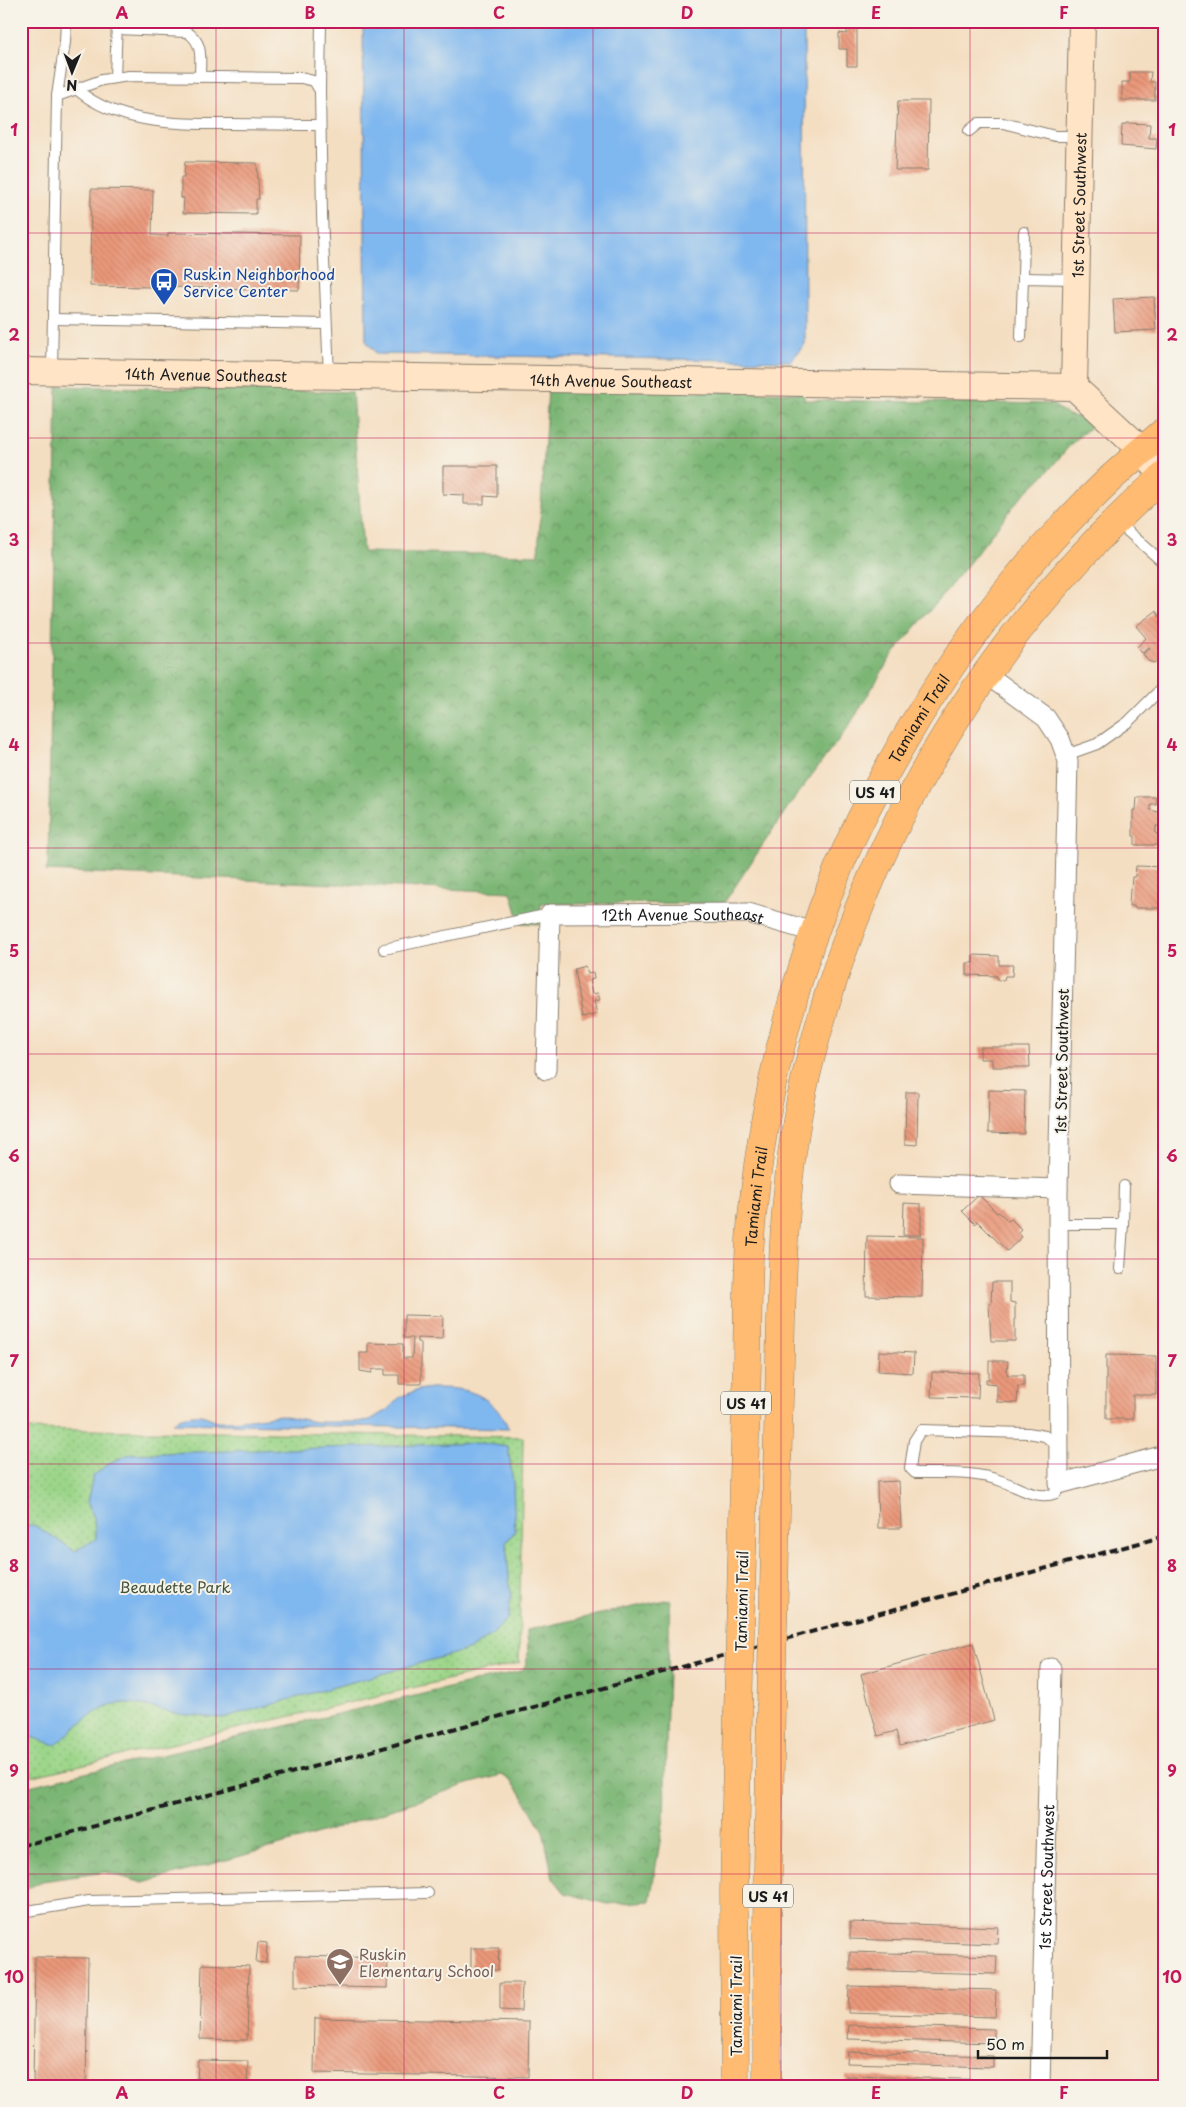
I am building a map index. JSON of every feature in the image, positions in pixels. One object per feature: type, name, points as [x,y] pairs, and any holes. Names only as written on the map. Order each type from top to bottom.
[{"type":"main road","name":"Tamiami Trail","points":[[735,2086],[734,1892],[748,1292],[752,1210],[762,1137],[775,1066],[792,1002],[814,932],[839,866],[872,798],[908,733],[950,668],[993,608],[1037,555],[1085,504],[1165,431]]},
{"type":"main road","name":"Tamiami Trail","points":[[767,2086],[767,1926],[771,1706],[782,1279],[795,1132],[806,1074],[845,941],[871,878],[896,824],[958,712],[1027,618],[1065,572],[1164,475]]},
{"type":"street","name":"1st Street Southwest","points":[[1074,387],[1082,21]]},
{"type":"street","name":"14th Avenue Southeast","points":[[21,371],[1074,387]]},
{"type":"street","points":[[1074,387],[1142,450],[1164,475]]},
{"type":"street","name":"1st Street Southwest","points":[[986,674],[1046,718],[1060,739],[1066,755],[1068,771],[1058,1189],[1059,1484]]},
{"type":"street","name":"12th Avenue Southeast","points":[[550,914],[748,913],[814,932]]},
{"type":"street","points":[[546,1070],[550,914]]},
{"type":"street","points":[[899,1184],[1058,1189]]},
{"type":"street","points":[[1059,1484],[1165,1455]]},
{"type":"street","name":"1st Street Southwest","points":[[1040,2086],[1051,1668]]},
{"type":"lane","points":[[52,371],[57,96],[65,42],[66,21]]},
{"type":"lane","points":[[321,21],[320,125],[328,376]]},
{"type":"lane","points":[[115,78],[117,25],[187,32],[196,38],[198,44],[200,77]]},
{"type":"lane","points":[[57,96],[102,80],[129,76],[301,78],[314,81],[320,91]]},
{"type":"lane","points":[[76,89],[90,101],[109,110],[166,124],[320,125]]},
{"type":"lane","points":[[969,131],[979,124],[1003,123],[1055,136],[1080,136]]},
{"type":"lane","points":[[1021,337],[1024,232]]},
{"type":"lane","points":[[1023,278],[1076,279]]},
{"type":"lane","points":[[52,319],[326,324]]},
{"type":"lane","points":[[1116,521],[1165,564]]},
{"type":"lane","points":[[1066,755],[1096,744],[1128,722],[1165,685]]},
{"type":"lane","points":[[384,948],[550,914]]},
{"type":"lane","points":[[1120,1269],[1124,1186]]},
{"type":"lane","points":[[1058,1224],[1122,1224]]},
{"type":"lane","points":[[1059,1447],[1045,1436],[1028,1433],[921,1430],[914,1441],[910,1468],[915,1473],[951,1473],[986,1476],[1039,1496],[1056,1492],[1059,1484]]},
{"type":"lane","points":[[21,1912],[89,1901],[428,1893]]},
{"type":"green space","points":[[57,386],[352,392],[363,552],[538,555],[548,389],[804,393],[804,400],[1052,404],[1068,415],[1097,421],[1071,444],[1048,471],[1020,498],[891,657],[849,726],[790,804],[724,903],[541,904],[540,924],[520,923],[511,892],[46,871],[48,864]]},
{"type":"green space","name":"Beaudette Park","points":[[21,1429],[523,1437],[519,1663],[21,1779]]},
{"type":"green space","points":[[670,1599],[664,1818],[650,1901],[608,1904],[565,1893],[553,1878],[543,1831],[520,1792],[512,1782],[502,1775],[468,1784],[306,1838],[143,1883],[106,1872],[42,1881],[21,1892],[21,1788],[521,1671],[527,1658],[527,1630]]},
{"type":"water","points":[[363,21],[804,21],[805,344],[791,361],[377,354],[366,341]]},
{"type":"water","points":[[431,1388],[468,1391],[477,1394],[492,1404],[509,1429],[172,1423],[181,1417],[192,1415],[202,1415],[218,1421],[234,1421],[281,1415],[316,1422],[356,1422],[370,1420],[387,1410],[400,1397],[418,1390]]},
{"type":"water","name":"Beaudette Park","points":[[482,1443],[508,1447],[513,1482],[515,1531],[506,1543],[511,1598],[508,1618],[492,1635],[471,1649],[223,1718],[185,1715],[137,1704],[119,1703],[95,1712],[56,1745],[21,1734],[21,1526],[34,1525],[75,1551],[96,1539],[94,1518],[87,1502],[93,1476],[109,1463],[130,1454]]},
{"type":"building","points":[[847,21],[857,21],[857,66],[847,66],[847,49],[839,49],[839,33],[847,34]]},
{"type":"building","points":[[1130,72],[1151,72],[1150,82],[1155,82],[1155,100],[1122,100],[1122,82],[1130,82]]},
{"type":"building","points":[[898,101],[929,101],[928,170],[895,170]]},
{"type":"building","points":[[1128,123],[1150,124],[1149,138],[1157,138],[1156,149],[1121,146],[1122,125]]},
{"type":"building","points":[[185,162],[257,163],[259,199],[256,199],[256,214],[183,213],[184,198],[181,198],[181,177],[184,177]]},
{"type":"building","points":[[91,189],[153,190],[152,235],[168,236],[168,233],[300,235],[299,290],[169,287],[169,282],[167,282],[167,288],[153,288],[154,282],[152,287],[90,286]]},
{"type":"building","points":[[1154,297],[1156,330],[1115,332],[1113,299]]},
{"type":"building","points":[[443,466],[497,466],[497,497],[484,496],[484,504],[464,504],[464,495],[443,494]]},
{"type":"building","points":[[1156,611],[1160,617],[1165,613],[1165,655],[1154,663],[1148,661],[1143,654],[1149,648],[1142,653],[1137,647],[1146,638],[1136,626]]},
{"type":"building","points":[[1137,797],[1156,797],[1156,804],[1150,804],[1150,810],[1163,813],[1162,826],[1156,826],[1156,834],[1165,834],[1165,845],[1135,845],[1133,810],[1136,810]]},
{"type":"building","points":[[1136,866],[1165,867],[1165,876],[1161,876],[1161,897],[1165,897],[1165,908],[1134,908],[1134,906],[1129,906],[1132,877],[1135,877]]},
{"type":"building","points":[[973,955],[999,956],[999,965],[1013,965],[1012,976],[1005,976],[1004,980],[997,980],[997,976],[967,975],[967,963],[973,963]]},
{"type":"building","points":[[585,966],[587,974],[593,973],[594,979],[589,980],[592,994],[598,993],[600,1000],[594,1001],[597,1014],[582,1018],[574,969]]},
{"type":"building","points":[[980,1047],[1029,1047],[1030,1067],[992,1067],[992,1059],[980,1059]]},
{"type":"building","points":[[989,1090],[1025,1091],[1024,1134],[988,1133]]},
{"type":"building","points":[[906,1092],[918,1092],[917,1145],[905,1144]]},
{"type":"building","points":[[979,1195],[997,1213],[999,1212],[1008,1221],[1011,1219],[1021,1229],[1018,1232],[1022,1237],[1007,1251],[977,1221],[975,1224],[962,1211]]},
{"type":"building","points":[[904,1203],[921,1204],[921,1235],[903,1235]]},
{"type":"building","points":[[867,1236],[923,1237],[922,1297],[866,1296]]},
{"type":"building","points":[[992,1282],[1010,1282],[1010,1302],[1015,1303],[1015,1341],[991,1341],[989,1304],[991,1304]]},
{"type":"building","points":[[404,1315],[443,1316],[442,1339],[417,1338],[417,1342],[421,1343],[421,1384],[399,1384],[399,1375],[385,1375],[385,1369],[372,1370],[372,1373],[360,1371],[360,1353],[368,1353],[368,1343],[403,1344],[403,1358],[412,1358],[413,1338],[404,1338]]},
{"type":"building","points":[[879,1351],[914,1353],[913,1373],[878,1371]]},
{"type":"building","points":[[1106,1355],[1156,1356],[1156,1395],[1133,1395],[1133,1419],[1106,1419]]},
{"type":"building","points":[[989,1361],[1008,1361],[1007,1375],[1024,1375],[1024,1386],[1018,1386],[1017,1403],[997,1402],[997,1384],[986,1383],[986,1379],[989,1379]]},
{"type":"building","points":[[932,1372],[979,1373],[978,1398],[931,1397]]},
{"type":"building","points":[[899,1481],[901,1528],[878,1528],[877,1482]]},
{"type":"building","points":[[973,1643],[994,1720],[900,1746],[896,1731],[878,1736],[861,1674]]},
{"type":"building","points":[[850,1922],[998,1927],[997,1944],[850,1939]]},
{"type":"building","points":[[258,1942],[267,1943],[266,1963],[256,1962]]},
{"type":"building","points":[[471,1948],[499,1948],[498,1970],[471,1970]]},
{"type":"building","points":[[850,1952],[997,1956],[996,1974],[850,1970]]},
{"type":"building","points":[[295,1956],[388,1958],[387,1988],[295,1986]]},
{"type":"building","points":[[35,1957],[88,1958],[86,2086],[33,2086]]},
{"type":"building","points":[[202,1964],[249,1966],[247,2040],[200,2039]]},
{"type":"building","points":[[500,1983],[522,1983],[521,2011],[500,2010]]},
{"type":"building","points":[[849,1986],[996,1990],[995,2017],[848,2013]]},
{"type":"building","points":[[315,2018],[529,2022],[528,2077],[314,2073]]},
{"type":"building","points":[[849,2025],[994,2029],[994,2043],[848,2039]]},
{"type":"building","points":[[848,2052],[993,2056],[993,2067],[847,2063]]},
{"type":"building","points":[[198,2060],[248,2061],[247,2086],[197,2086]]},
{"type":"building","points":[[846,2076],[994,2080],[994,2086],[846,2086]]},
{"type":"railway","points":[[21,1846],[1165,1536]]},
{"type":"place","name":"Ruskin Neighborhood Service Center","points":[[164,306]]},
{"type":"place","name":"Ruskin Elementary School","points":[[340,1986]]}]
